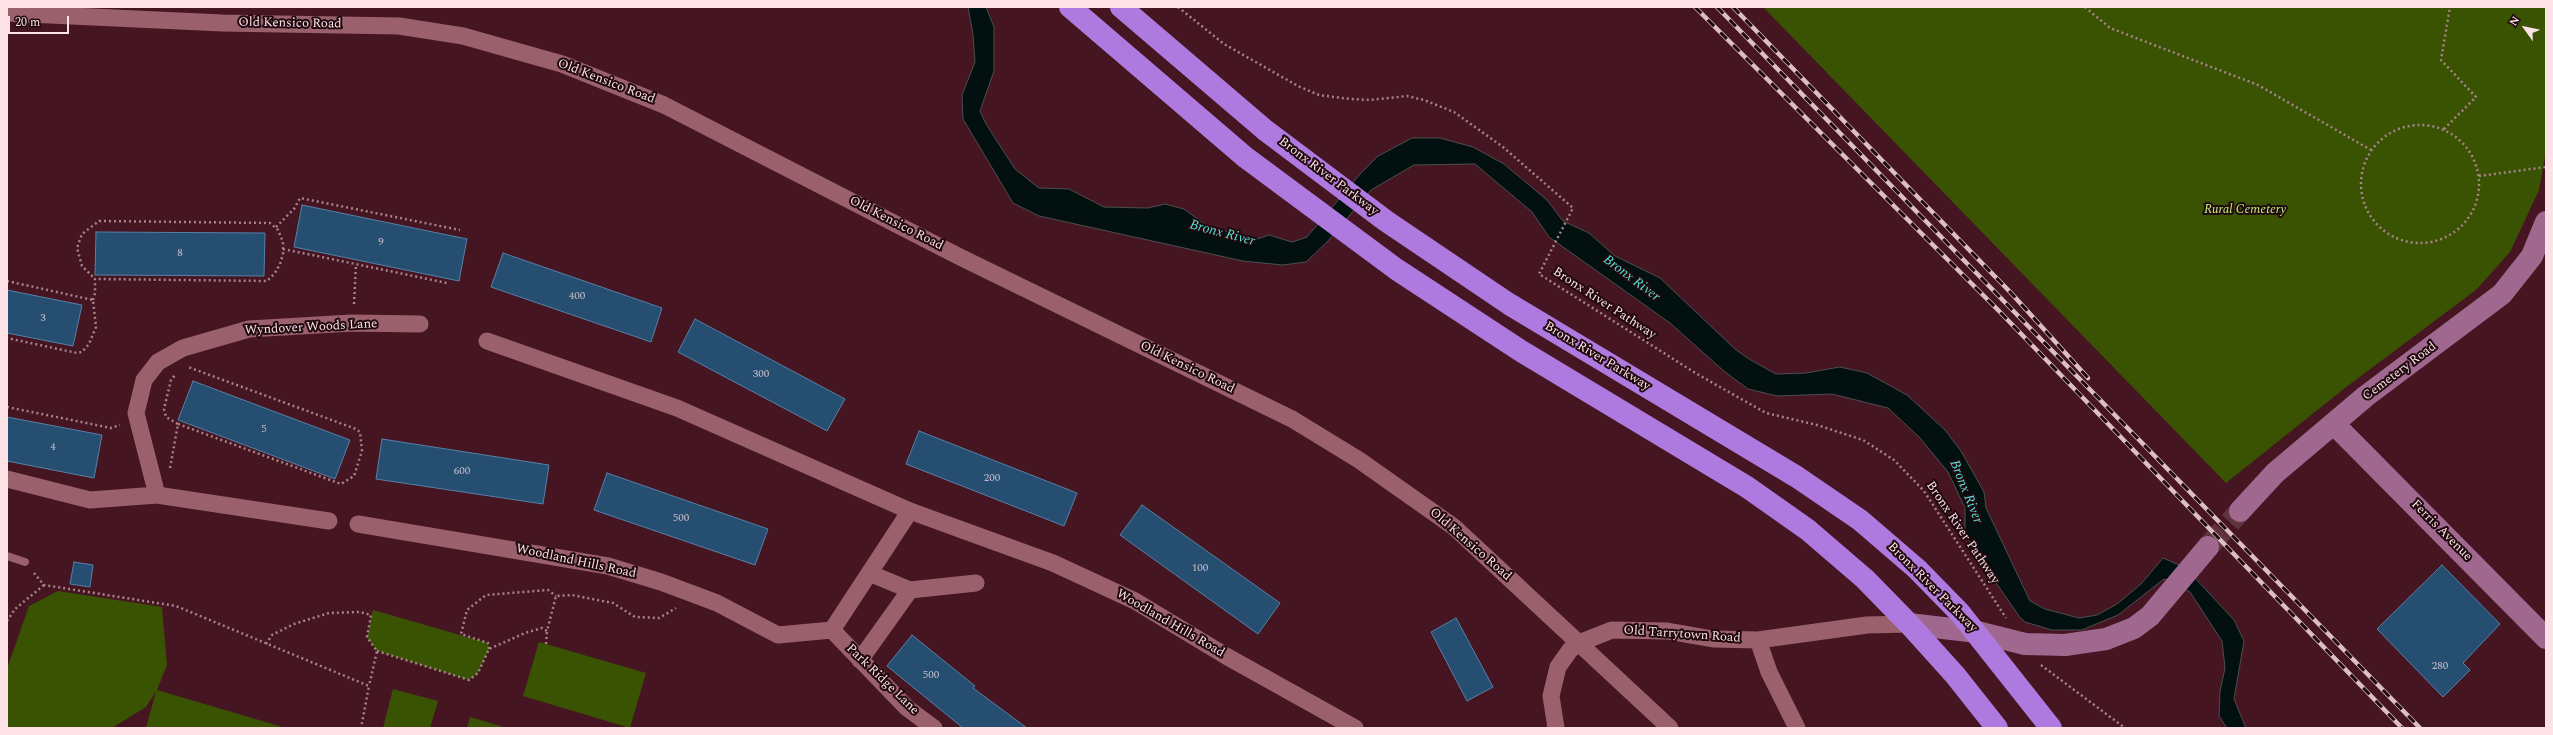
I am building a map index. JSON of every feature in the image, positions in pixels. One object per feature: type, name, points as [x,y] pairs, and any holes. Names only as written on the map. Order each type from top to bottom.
[{"type":"highway","points":[[1070,7],[1186,109],[1312,209],[1353,239],[1490,332],[1715,468],[1778,509],[1837,554],[1909,624],[1955,675],[1997,728]]},
{"type":"highway","name":"Bronx River Parkway","points":[[1121,7],[1236,106],[1332,182],[1375,213],[1516,308],[1829,498],[1883,539],[1917,569],[1977,632],[2051,728]]},
{"type":"street","name":"Old Kensico Road","points":[[7,13],[222,23],[399,26],[463,36],[562,64],[664,105],[960,257],[1292,419],[1359,460],[1454,528],[1670,728]]},
{"type":"street","name":"Cemetery Road","points":[[2240,511],[2276,473],[2335,425],[2366,396],[2502,294],[2532,256],[2546,222]]},
{"type":"street","name":"Wyndover Woods Lane","points":[[162,496],[136,413],[144,380],[158,362],[183,348],[249,329],[355,323],[420,324]]},
{"type":"street","name":"Woodland Hills Road","points":[[487,341],[677,408],[910,511],[1053,563],[1135,601],[1226,656],[1355,728]]},
{"type":"street","name":"Ferris Avenue","points":[[2335,425],[2546,638]]},
{"type":"street","points":[[7,479],[90,500],[162,496],[329,521]]},
{"type":"street","points":[[832,630],[910,511]]},
{"type":"street","name":"Woodland Hills Road","points":[[358,524],[608,566],[684,590],[717,603],[778,635],[832,630]]},
{"type":"street","points":[[1977,632],[2025,644],[2065,645],[2106,639],[2134,628],[2150,616],[2201,554]]},
{"type":"street","points":[[869,573],[910,590],[976,583]]},
{"type":"street","points":[[860,660],[910,590]]},
{"type":"street","name":"Old Tarrytown Road","points":[[1556,728],[1551,705],[1553,683],[1562,659],[1578,643],[1612,630],[1667,631],[1713,639],[1758,640],[1867,625],[1909,624],[1977,632]]},
{"type":"street","name":"Park Ridge Lane","points":[[832,630],[907,708],[934,728]]},
{"type":"street","points":[[1758,640],[1769,672],[1797,728]]},
{"type":"lane","points":[[7,556],[25,562]]},
{"type":"path","name":"Bronx River Pathway","points":[[1178,7],[1224,44],[1272,73],[1320,95],[1370,100],[1408,96],[1454,112],[1503,147],[1573,208],[1539,274],[1697,374],[1766,413],[1817,425],[1863,440],[1894,460],[1924,491],[2000,606],[2008,623]]},
{"type":"path","points":[[2085,7],[2110,28],[2258,85],[2371,150]]},
{"type":"path","points":[[2444,129],[2476,97],[2441,60],[2450,7]]},
{"type":"path","points":[[2424,124],[2444,129],[2465,146],[2473,157],[2479,176],[2479,196],[2471,215],[2458,231],[2440,241],[2422,244],[2403,242],[2386,234],[2372,221],[2363,204],[2360,186],[2363,167],[2371,150],[2386,135],[2404,126],[2424,124]]},
{"type":"path","points":[[2479,176],[2546,166]]},
{"type":"path","points":[[276,227],[294,209],[300,198],[460,230]]},
{"type":"path","points":[[99,221],[270,223],[276,227],[283,242],[283,250],[280,264],[267,281],[95,278],[82,266],[77,248],[82,234],[99,221]]},
{"type":"path","points":[[283,250],[447,283]]},
{"type":"path","points":[[355,323],[354,287],[356,264]]},
{"type":"path","points":[[7,338],[77,353],[82,352],[89,344],[96,327],[93,300],[95,293],[95,278]]},
{"type":"path","points":[[7,280],[93,300]]},
{"type":"path","points":[[180,371],[171,380],[164,409],[166,417],[178,424],[341,484],[354,476],[362,451],[360,432],[356,429],[184,366]]},
{"type":"path","points":[[7,407],[111,428],[138,421]]},
{"type":"path","points":[[162,496],[178,424]]},
{"type":"path","points":[[7,621],[15,609],[44,585],[176,606],[369,686]]},
{"type":"path","points":[[266,644],[272,635],[294,624],[329,613],[360,612],[371,615],[367,637],[377,651],[469,680],[478,673],[489,649],[488,643],[460,634],[467,610],[486,595],[548,590],[556,596],[572,595],[614,603],[635,617],[659,618],[675,610],[684,590]]},
{"type":"path","points":[[546,644],[556,596]]},
{"type":"path","points":[[489,649],[525,632],[542,628],[548,631]]},
{"type":"path","points":[[361,728],[377,651]]},
{"type":"path","points":[[2038,661],[2044,670],[2102,709],[2125,728]]},
{"type":"green space","name":"Rural Cemetery","points":[[1763,7],[2546,7],[2546,151],[2539,190],[2510,252],[2476,290],[2345,388],[2226,483]]},
{"type":"green space","points":[[58,591],[162,607],[167,665],[157,690],[286,728],[146,728],[156,691],[146,707],[112,728],[7,728],[7,669],[29,606]]},
{"type":"green space","points":[[373,610],[488,643],[489,649],[478,673],[469,680],[377,651],[367,637]]},
{"type":"green space","points":[[539,642],[646,673],[630,728],[523,696]]},
{"type":"green space","points":[[393,689],[438,701],[430,728],[383,728]]},
{"type":"green space","points":[[470,717],[507,728],[467,728]]},
{"type":"water","name":"Bronx River","points":[[968,7],[986,7],[994,27],[994,71],[980,111],[986,124],[1015,169],[1039,188],[1069,189],[1104,207],[1148,208],[1165,204],[1184,209],[1207,226],[1257,239],[1269,235],[1292,242],[1307,237],[1360,174],[1378,156],[1412,138],[1440,138],[1473,147],[1504,164],[1547,200],[1563,221],[1589,233],[1615,256],[1660,278],[1735,349],[1749,359],[1776,374],[1806,373],[1840,367],[1867,373],[1907,395],[1945,430],[1961,451],[1984,492],[1986,508],[2030,601],[2045,609],[2079,618],[2097,615],[2117,604],[2141,584],[2163,558],[2179,565],[2195,578],[2234,620],[2244,641],[2234,699],[2246,728],[2227,728],[2219,716],[2220,691],[2225,668],[2222,641],[2190,592],[2164,579],[2118,615],[2082,630],[2052,630],[2025,622],[2019,616],[1983,564],[1965,534],[1965,508],[1948,472],[1920,438],[1888,408],[1832,394],[1777,396],[1748,389],[1725,372],[1670,323],[1549,237],[1532,212],[1475,164],[1414,165],[1371,190],[1328,241],[1306,262],[1283,265],[1243,261],[1039,216],[1013,203],[963,119],[962,95],[975,62],[973,35]]},
{"type":"building","points":[[302,205],[467,239],[459,281],[294,247]]},
{"type":"building","points":[[96,232],[265,233],[264,276],[95,275]]},
{"type":"building","points":[[503,253],[662,308],[651,342],[491,287]]},
{"type":"building","points":[[7,290],[82,305],[73,346],[7,333]]},
{"type":"building","points":[[695,319],[845,399],[827,431],[678,352]]},
{"type":"building","points":[[193,381],[350,440],[335,479],[178,420]]},
{"type":"building","points":[[7,417],[102,435],[94,478],[7,461]]},
{"type":"building","points":[[919,431],[1077,493],[1064,526],[906,464]]},
{"type":"building","points":[[382,439],[549,465],[543,504],[376,479]]},
{"type":"building","points":[[607,473],[768,529],[755,565],[594,510]]},
{"type":"building","points":[[1142,505],[1280,603],[1258,634],[1120,535]]},
{"type":"building","points":[[74,562],[93,565],[90,587],[70,584]]},
{"type":"building","points":[[2442,565],[2500,624],[2463,663],[2470,670],[2443,697],[2377,629]]},
{"type":"building","points":[[1456,618],[1493,687],[1467,701],[1431,632]]},
{"type":"building","points":[[912,635],[975,686],[973,688],[1027,728],[963,728],[887,666]]},
{"type":"tunnel","points":[[2208,547],[2240,511]]},
{"type":"railway","points":[[1695,7],[1999,311],[2402,728]]},
{"type":"railway","points":[[1717,7],[2420,728]]},
{"type":"railway","points":[[1733,7],[2012,294],[2088,378]]}]
